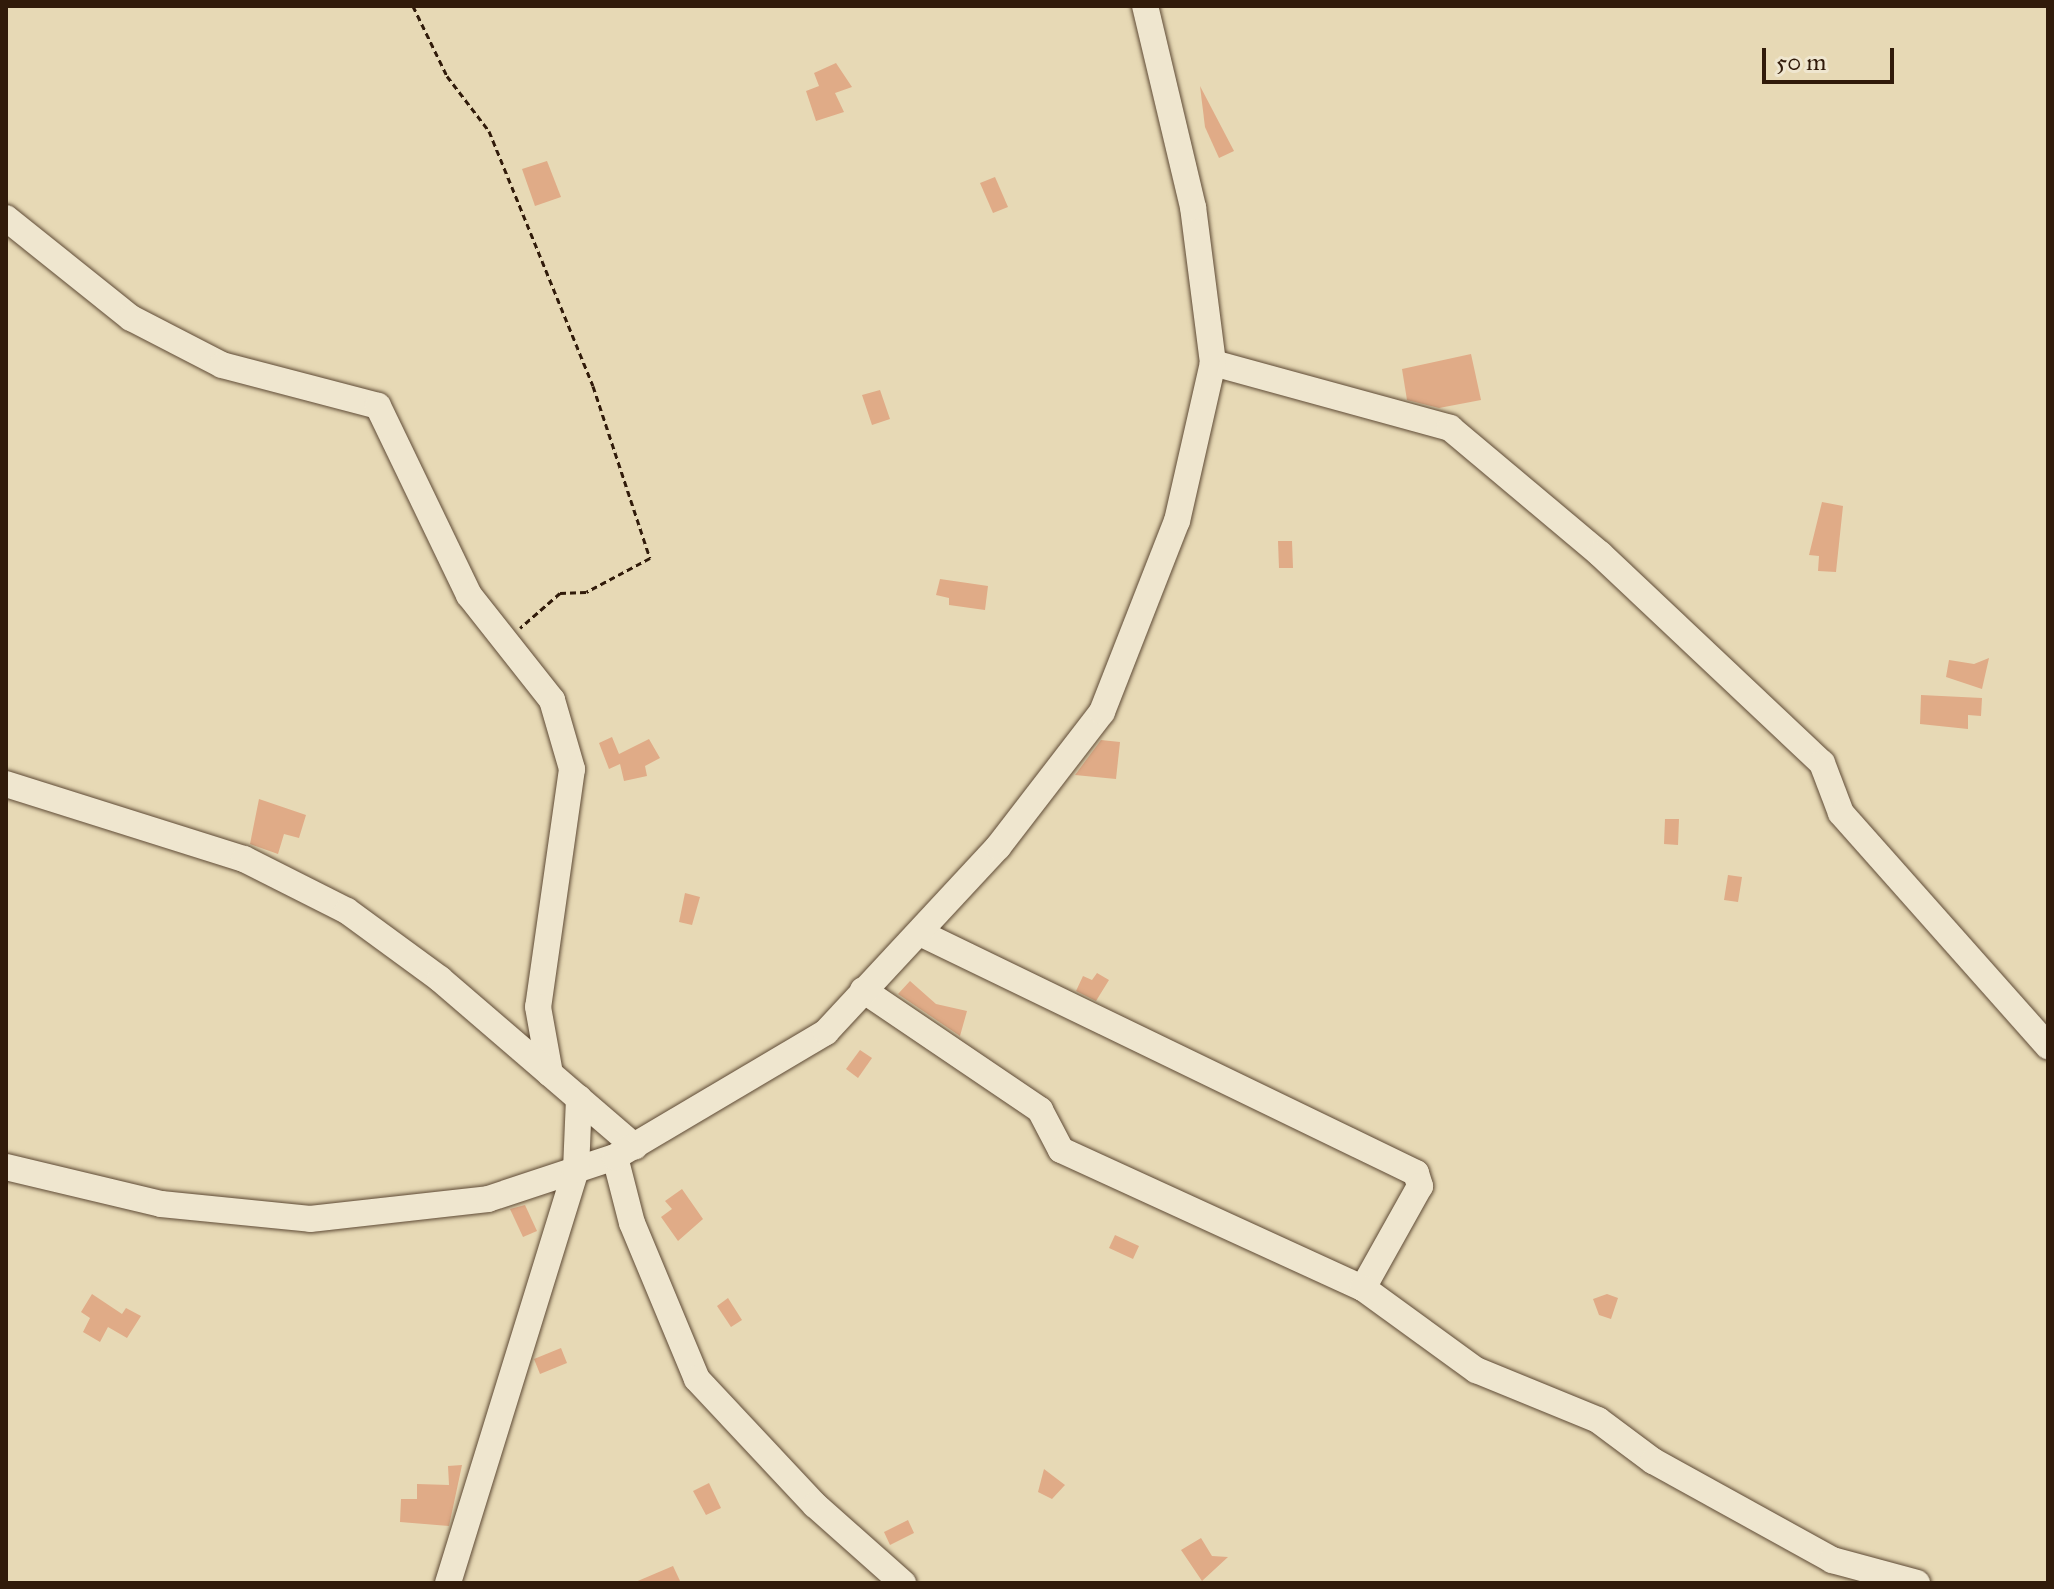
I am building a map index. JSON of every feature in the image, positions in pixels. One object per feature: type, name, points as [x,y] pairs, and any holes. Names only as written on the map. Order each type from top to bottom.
[{"type":"street","points":[[6,1167],[161,1204],[310,1219],[488,1199],[625,1152],[813,1041],[920,933],[1102,712],[1177,521],[1213,363],[1193,207],[1145,6]]},
{"type":"street","points":[[6,218],[131,318],[222,365],[378,406],[469,595],[552,700],[572,769],[538,1007],[550,1074]]},
{"type":"street","points":[[1213,363],[1450,428],[1600,554],[1822,763],[1841,813],[2048,1046]]},
{"type":"street","points":[[6,784],[244,859],[347,911],[579,1098],[625,1152],[632,1223],[697,1379],[815,1505],[903,1583]]},
{"type":"street","points":[[920,933],[1416,1173],[1420,1186],[1363,1288]]},
{"type":"street","points":[[863,990],[1040,1110],[1061,1150],[1363,1288],[1476,1370],[1598,1420],[1653,1461],[1832,1560],[1917,1583]]},
{"type":"street","points":[[448,1583],[576,1170],[579,1098]]},
{"type":"path","points":[[413,6],[440,63],[489,131],[593,386],[650,558],[586,592],[560,593],[507,643]]},
{"type":"building","points":[[836,63],[852,87],[835,93],[844,112],[816,121],[806,91],[819,86],[814,73]]},
{"type":"building","points":[[1200,86],[1234,151],[1219,158],[1205,127]]},
{"type":"building","points":[[547,161],[561,197],[535,206],[522,169]]},
{"type":"building","points":[[995,177],[1008,207],[993,213],[980,183]]},
{"type":"building","points":[[1471,354],[1481,400],[1439,408],[1407,400],[1402,369]]},
{"type":"building","points":[[880,390],[890,419],[872,425],[862,395]]},
{"type":"building","points":[[1822,502],[1843,506],[1836,572],[1818,571],[1819,556],[1809,555]]},
{"type":"building","points":[[1278,541],[1292,541],[1293,568],[1279,568]]},
{"type":"building","points":[[940,579],[988,586],[985,610],[949,605],[949,598],[936,595]]},
{"type":"building","points":[[1989,658],[1982,689],[1946,677],[1949,660],[1974,664]]},
{"type":"building","points":[[1921,695],[1982,698],[1981,716],[1968,715],[1968,729],[1920,724]]},
{"type":"building","points":[[612,737],[619,754],[649,739],[660,758],[645,766],[647,776],[624,781],[620,764],[609,769],[599,743]]},
{"type":"building","points":[[1101,740],[1120,742],[1116,779],[1075,775]]},
{"type":"building","points":[[259,799],[306,815],[299,838],[284,834],[278,854],[250,844]]},
{"type":"building","points":[[1665,819],[1679,819],[1678,845],[1664,844]]},
{"type":"building","points":[[1728,875],[1742,877],[1738,902],[1724,900]]},
{"type":"building","points":[[685,893],[700,897],[692,925],[679,922]]},
{"type":"building","points":[[1097,973],[1109,980],[1096,1001],[1076,991],[1083,976],[1092,980]]},
{"type":"building","points":[[910,981],[936,1004],[967,1011],[960,1036],[898,994]]},
{"type":"building","points":[[860,1050],[872,1058],[858,1078],[846,1069]]},
{"type":"building","points":[[682,1189],[703,1219],[678,1241],[661,1217],[672,1209],[665,1201]]},
{"type":"building","points":[[525,1205],[537,1231],[523,1237],[510,1209]]},
{"type":"building","points":[[1115,1235],[1139,1246],[1133,1259],[1109,1248]]},
{"type":"building","points":[[92,1294],[122,1314],[126,1308],[141,1316],[127,1338],[108,1327],[100,1342],[83,1332],[90,1318],[81,1312]]},
{"type":"building","points":[[1607,1294],[1618,1298],[1611,1319],[1599,1315],[1593,1299]]},
{"type":"building","points":[[728,1298],[742,1320],[731,1327],[717,1306]]},
{"type":"building","points":[[561,1348],[567,1363],[540,1374],[534,1359]]},
{"type":"building","points":[[462,1465],[449,1526],[400,1522],[401,1499],[417,1499],[417,1484],[449,1485],[448,1466]]},
{"type":"building","points":[[1044,1469],[1065,1485],[1052,1499],[1038,1492]]},
{"type":"building","points":[[709,1483],[721,1508],[706,1515],[693,1491]]},
{"type":"building","points":[[908,1520],[914,1533],[890,1545],[884,1532]]},
{"type":"building","points":[[1201,1538],[1212,1556],[1228,1557],[1202,1581],[1181,1550]]},
{"type":"building","points":[[673,1566],[681,1583],[633,1583]]}]
